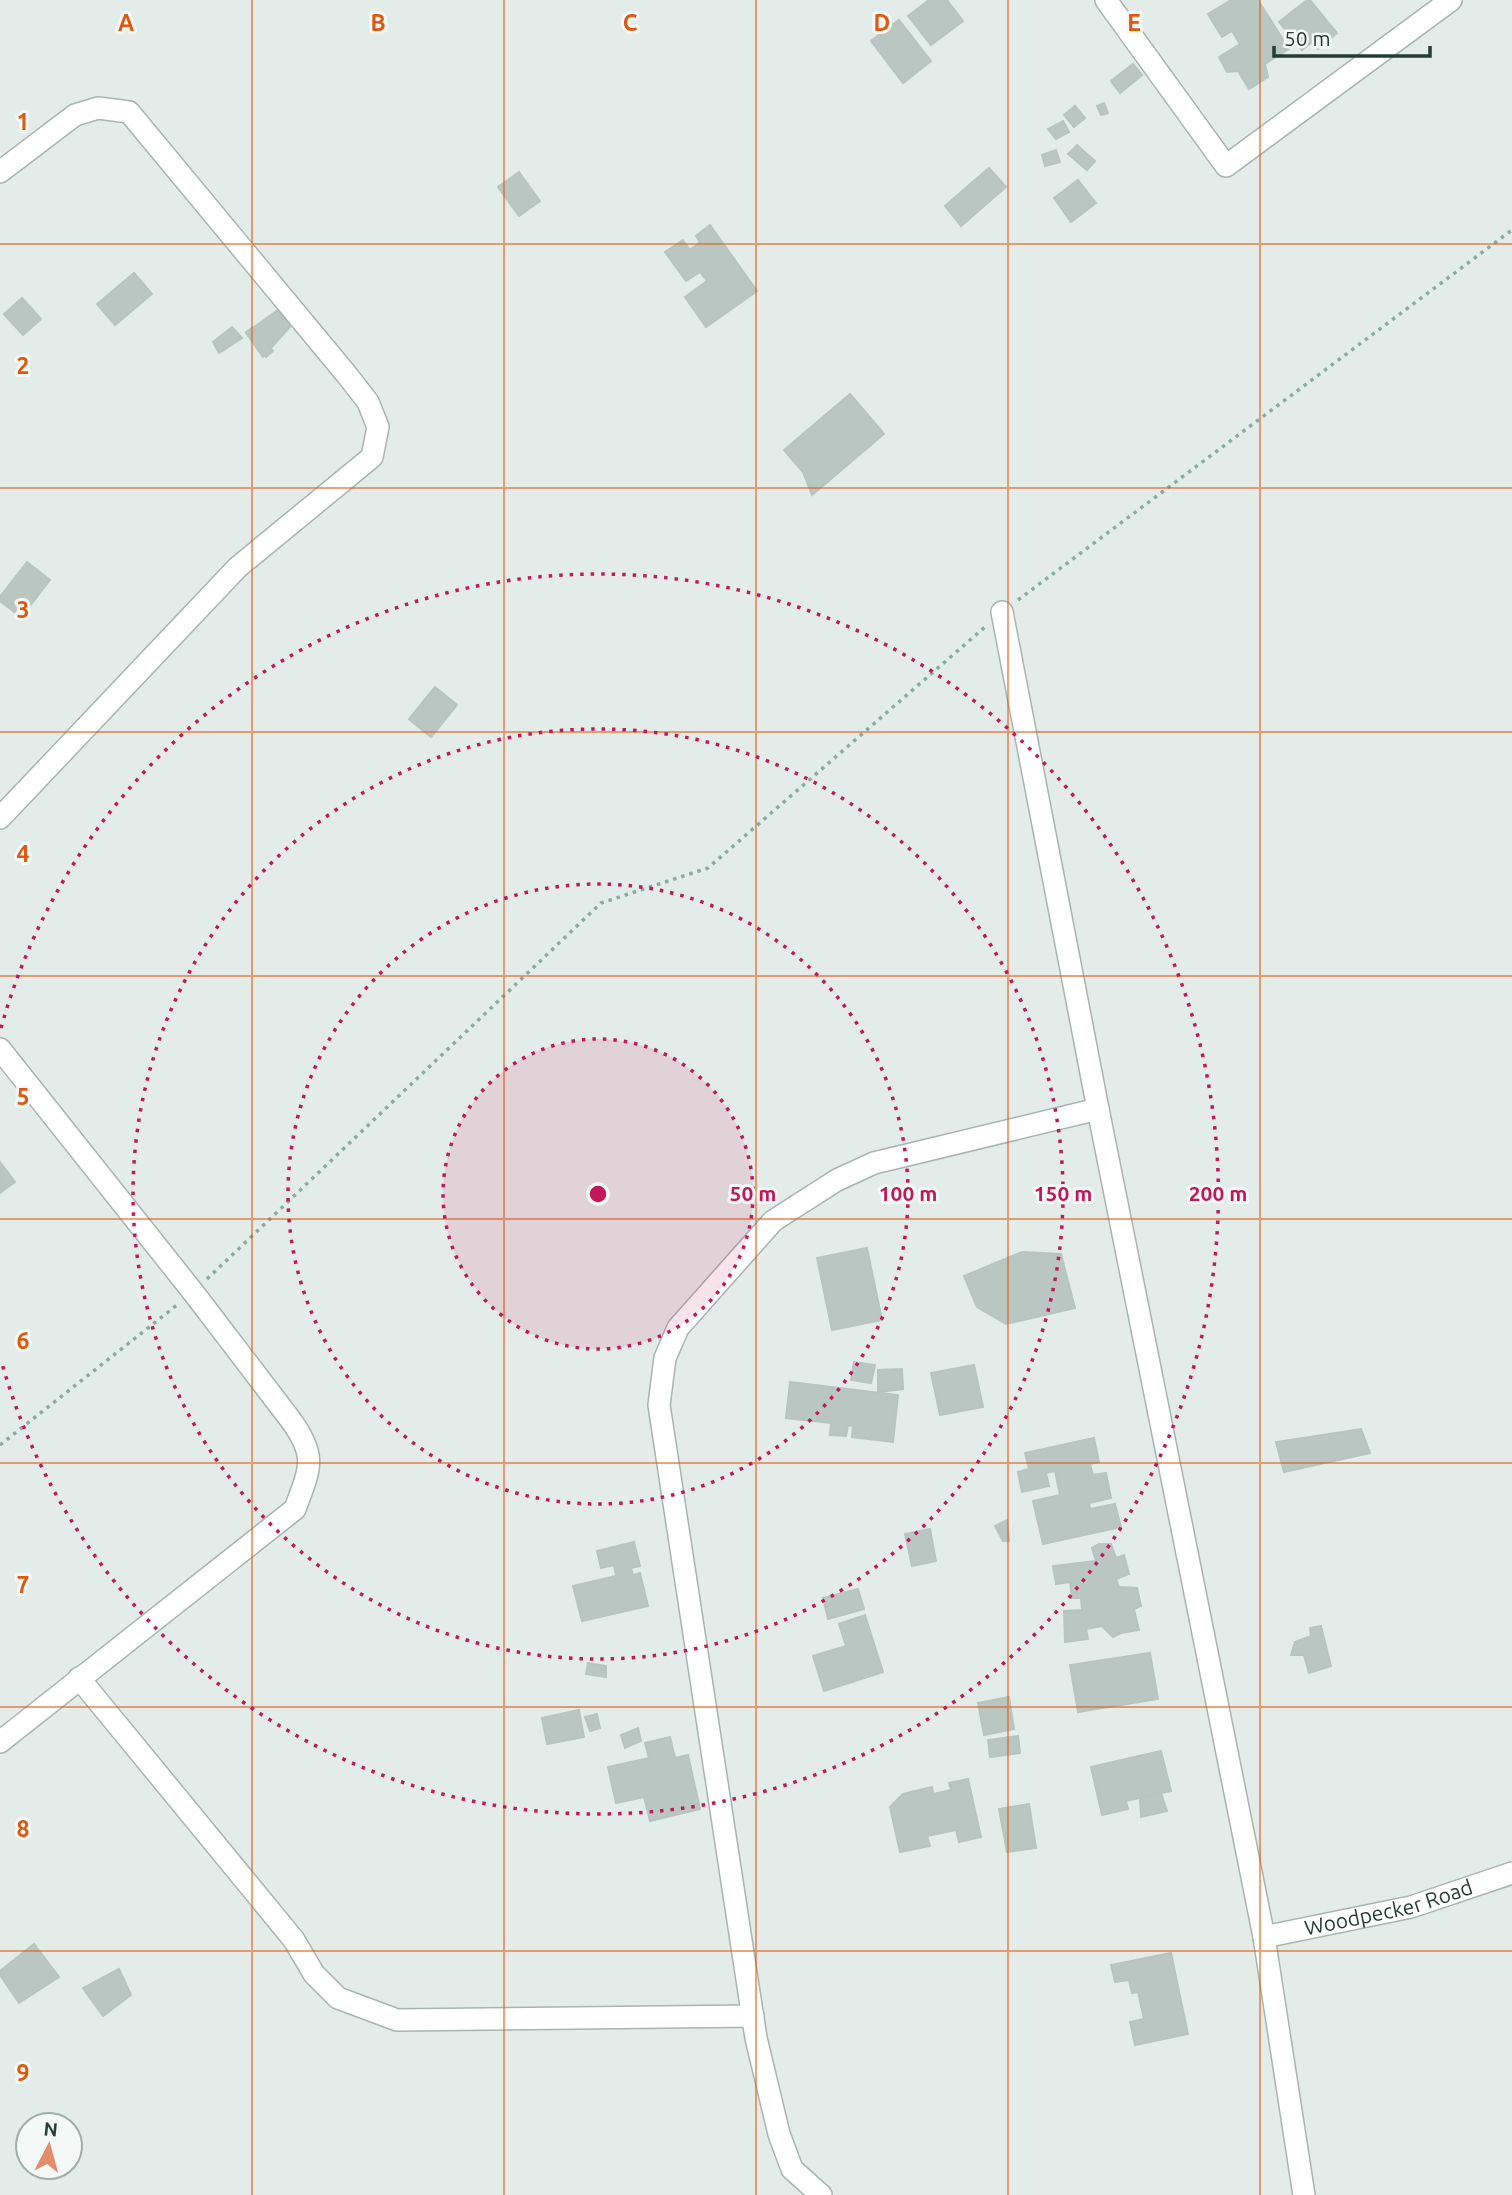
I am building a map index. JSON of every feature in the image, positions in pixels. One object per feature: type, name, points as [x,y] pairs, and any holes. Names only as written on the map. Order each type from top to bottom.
[{"type":"street","points":[[1106,0],[1226,166],[1451,0]]},
{"type":"street","points":[[0,172],[75,115],[98,108],[128,112],[347,375],[368,402],[378,427],[372,457],[239,567],[0,818]]},
{"type":"street","points":[[1002,612],[1098,1109],[1264,1937],[1304,2195]]},
{"type":"street","points":[[0,1049],[193,1292],[305,1439],[310,1459],[295,1509],[0,1742]]},
{"type":"street","points":[[821,2195],[792,2169],[779,2134],[753,2016],[659,1405],[665,1358],[678,1328],[773,1221],[837,1180],[874,1163],[1098,1109]]},
{"type":"street","points":[[79,1678],[294,1940],[314,1973],[338,1998],[397,2020],[753,2016]]},
{"type":"street","name":"Woodpecker Road","points":[[1264,1937],[1411,1907],[1512,1873]]},
{"type":"path","points":[[0,1445],[193,1292],[601,903],[708,868],[1002,612],[1512,230]]},
{"type":"building","points":[[929,0],[947,0],[963,21],[931,45],[908,16]]},
{"type":"building","points":[[1231,0],[1258,0],[1289,49],[1265,64],[1268,77],[1249,89],[1238,71],[1227,72],[1219,57],[1240,44],[1232,31],[1222,37],[1208,14]]},
{"type":"building","points":[[1310,0],[1337,33],[1318,49],[1312,42],[1302,50],[1279,22]]},
{"type":"building","points":[[899,20],[931,61],[903,83],[871,41]]},
{"type":"building","points":[[1133,64],[1142,75],[1120,93],[1111,81]]},
{"type":"building","points":[[1104,103],[1108,113],[1101,115],[1097,106]]},
{"type":"building","points":[[1075,106],[1085,118],[1074,127],[1064,115]]},
{"type":"building","points":[[1063,121],[1069,132],[1056,139],[1048,129]]},
{"type":"building","points":[[1077,145],[1095,161],[1087,170],[1068,154]]},
{"type":"building","points":[[1056,150],[1060,162],[1045,166],[1042,155]]},
{"type":"building","points":[[989,168],[1006,187],[961,226],[945,206]]},
{"type":"building","points":[[519,172],[540,201],[519,216],[498,187]]},
{"type":"building","points":[[1078,180],[1096,203],[1071,222],[1054,198]]},
{"type":"building","points":[[710,225],[757,291],[706,327],[685,297],[707,281],[700,272],[686,281],[665,252],[683,240],[690,250],[700,242],[696,236]]},
{"type":"building","points":[[134,273],[152,294],[115,325],[97,304]]},
{"type":"building","points":[[22,298],[41,319],[23,335],[4,314]]},
{"type":"building","points":[[278,310],[290,327],[263,357],[246,333]]},
{"type":"building","points":[[232,327],[242,338],[219,353],[213,342]]},
{"type":"building","points":[[253,327],[273,351],[266,357],[246,332]]},
{"type":"building","points":[[850,394],[884,434],[812,495],[803,472],[784,450]]},
{"type":"building","points":[[27,562],[50,580],[21,617],[0,601],[0,597]]},
{"type":"building","points":[[435,687],[457,705],[431,737],[409,719]]},
{"type":"building","points":[[0,1162],[15,1182],[0,1193]]},
{"type":"building","points":[[867,1248],[882,1320],[832,1330],[817,1258]]},
{"type":"building","points":[[1022,1252],[1061,1254],[1075,1308],[1006,1324],[977,1307],[964,1276]]},
{"type":"building","points":[[854,1362],[875,1365],[871,1383],[851,1380]]},
{"type":"building","points":[[974,1365],[983,1407],[940,1415],[931,1373]]},
{"type":"building","points":[[902,1369],[903,1389],[878,1392],[878,1370]]},
{"type":"building","points":[[790,1382],[898,1395],[893,1442],[852,1437],[853,1426],[848,1425],[846,1436],[830,1435],[831,1423],[786,1418]]},
{"type":"building","points":[[1361,1429],[1370,1453],[1284,1472],[1276,1442]]},
{"type":"building","points":[[1094,1438],[1099,1462],[1090,1464],[1093,1475],[1106,1473],[1111,1498],[1089,1503],[1090,1509],[1115,1504],[1121,1527],[1043,1544],[1033,1501],[1060,1495],[1055,1471],[1046,1473],[1049,1486],[1022,1492],[1018,1472],[1029,1469],[1025,1453]]},
{"type":"building","points":[[1007,1520],[1009,1541],[1003,1541],[995,1526]]},
{"type":"building","points":[[930,1529],[936,1561],[912,1566],[905,1534]]},
{"type":"building","points":[[634,1542],[640,1566],[631,1568],[633,1575],[640,1573],[648,1606],[582,1621],[573,1586],[616,1576],[614,1565],[601,1568],[597,1551]]},
{"type":"building","points":[[1099,1544],[1111,1544],[1116,1558],[1124,1555],[1129,1574],[1116,1579],[1119,1587],[1137,1588],[1141,1606],[1134,1609],[1139,1630],[1113,1637],[1102,1626],[1086,1629],[1088,1639],[1065,1642],[1064,1611],[1082,1610],[1081,1598],[1072,1598],[1070,1582],[1056,1584],[1053,1566],[1096,1561],[1092,1548]]},
{"type":"building","points":[[858,1589],[864,1609],[828,1619],[823,1598]]},
{"type":"building","points":[[865,1615],[883,1672],[824,1691],[813,1656],[846,1646],[839,1624]]},
{"type":"building","points":[[1321,1626],[1331,1666],[1309,1673],[1304,1655],[1291,1655],[1295,1642],[1311,1636],[1310,1628]]},
{"type":"building","points":[[1150,1653],[1158,1699],[1078,1712],[1070,1665]]},
{"type":"building","points":[[588,1663],[606,1666],[606,1677],[586,1674]]},
{"type":"building","points":[[1009,1697],[1014,1729],[984,1735],[978,1703]]},
{"type":"building","points":[[579,1710],[584,1737],[547,1744],[542,1718]]},
{"type":"building","points":[[597,1714],[600,1728],[590,1731],[585,1717]]},
{"type":"building","points":[[638,1728],[641,1741],[625,1748],[621,1735]]},
{"type":"building","points":[[1018,1736],[1020,1753],[990,1757],[988,1740]]},
{"type":"building","points":[[670,1737],[675,1758],[688,1755],[700,1809],[650,1821],[644,1797],[616,1803],[608,1767],[649,1758],[645,1743]]},
{"type":"building","points":[[1161,1751],[1171,1791],[1126,1801],[1128,1809],[1102,1815],[1091,1767]]},
{"type":"building","points":[[968,1779],[981,1837],[959,1842],[956,1830],[927,1836],[930,1846],[900,1852],[890,1807],[903,1794],[932,1787],[933,1794],[951,1790],[949,1783]]},
{"type":"building","points":[[1161,1793],[1167,1811],[1141,1817],[1140,1798]]},
{"type":"building","points":[[1029,1804],[1036,1848],[1007,1852],[999,1809]]},
{"type":"building","points":[[34,1944],[59,1977],[19,2003],[0,1971]]},
{"type":"building","points":[[1171,1953],[1188,2034],[1135,2045],[1130,2022],[1144,2019],[1138,1992],[1132,1993],[1129,1980],[1115,1982],[1111,1965]]},
{"type":"building","points":[[119,1969],[131,1995],[103,2016],[83,1988]]}]
